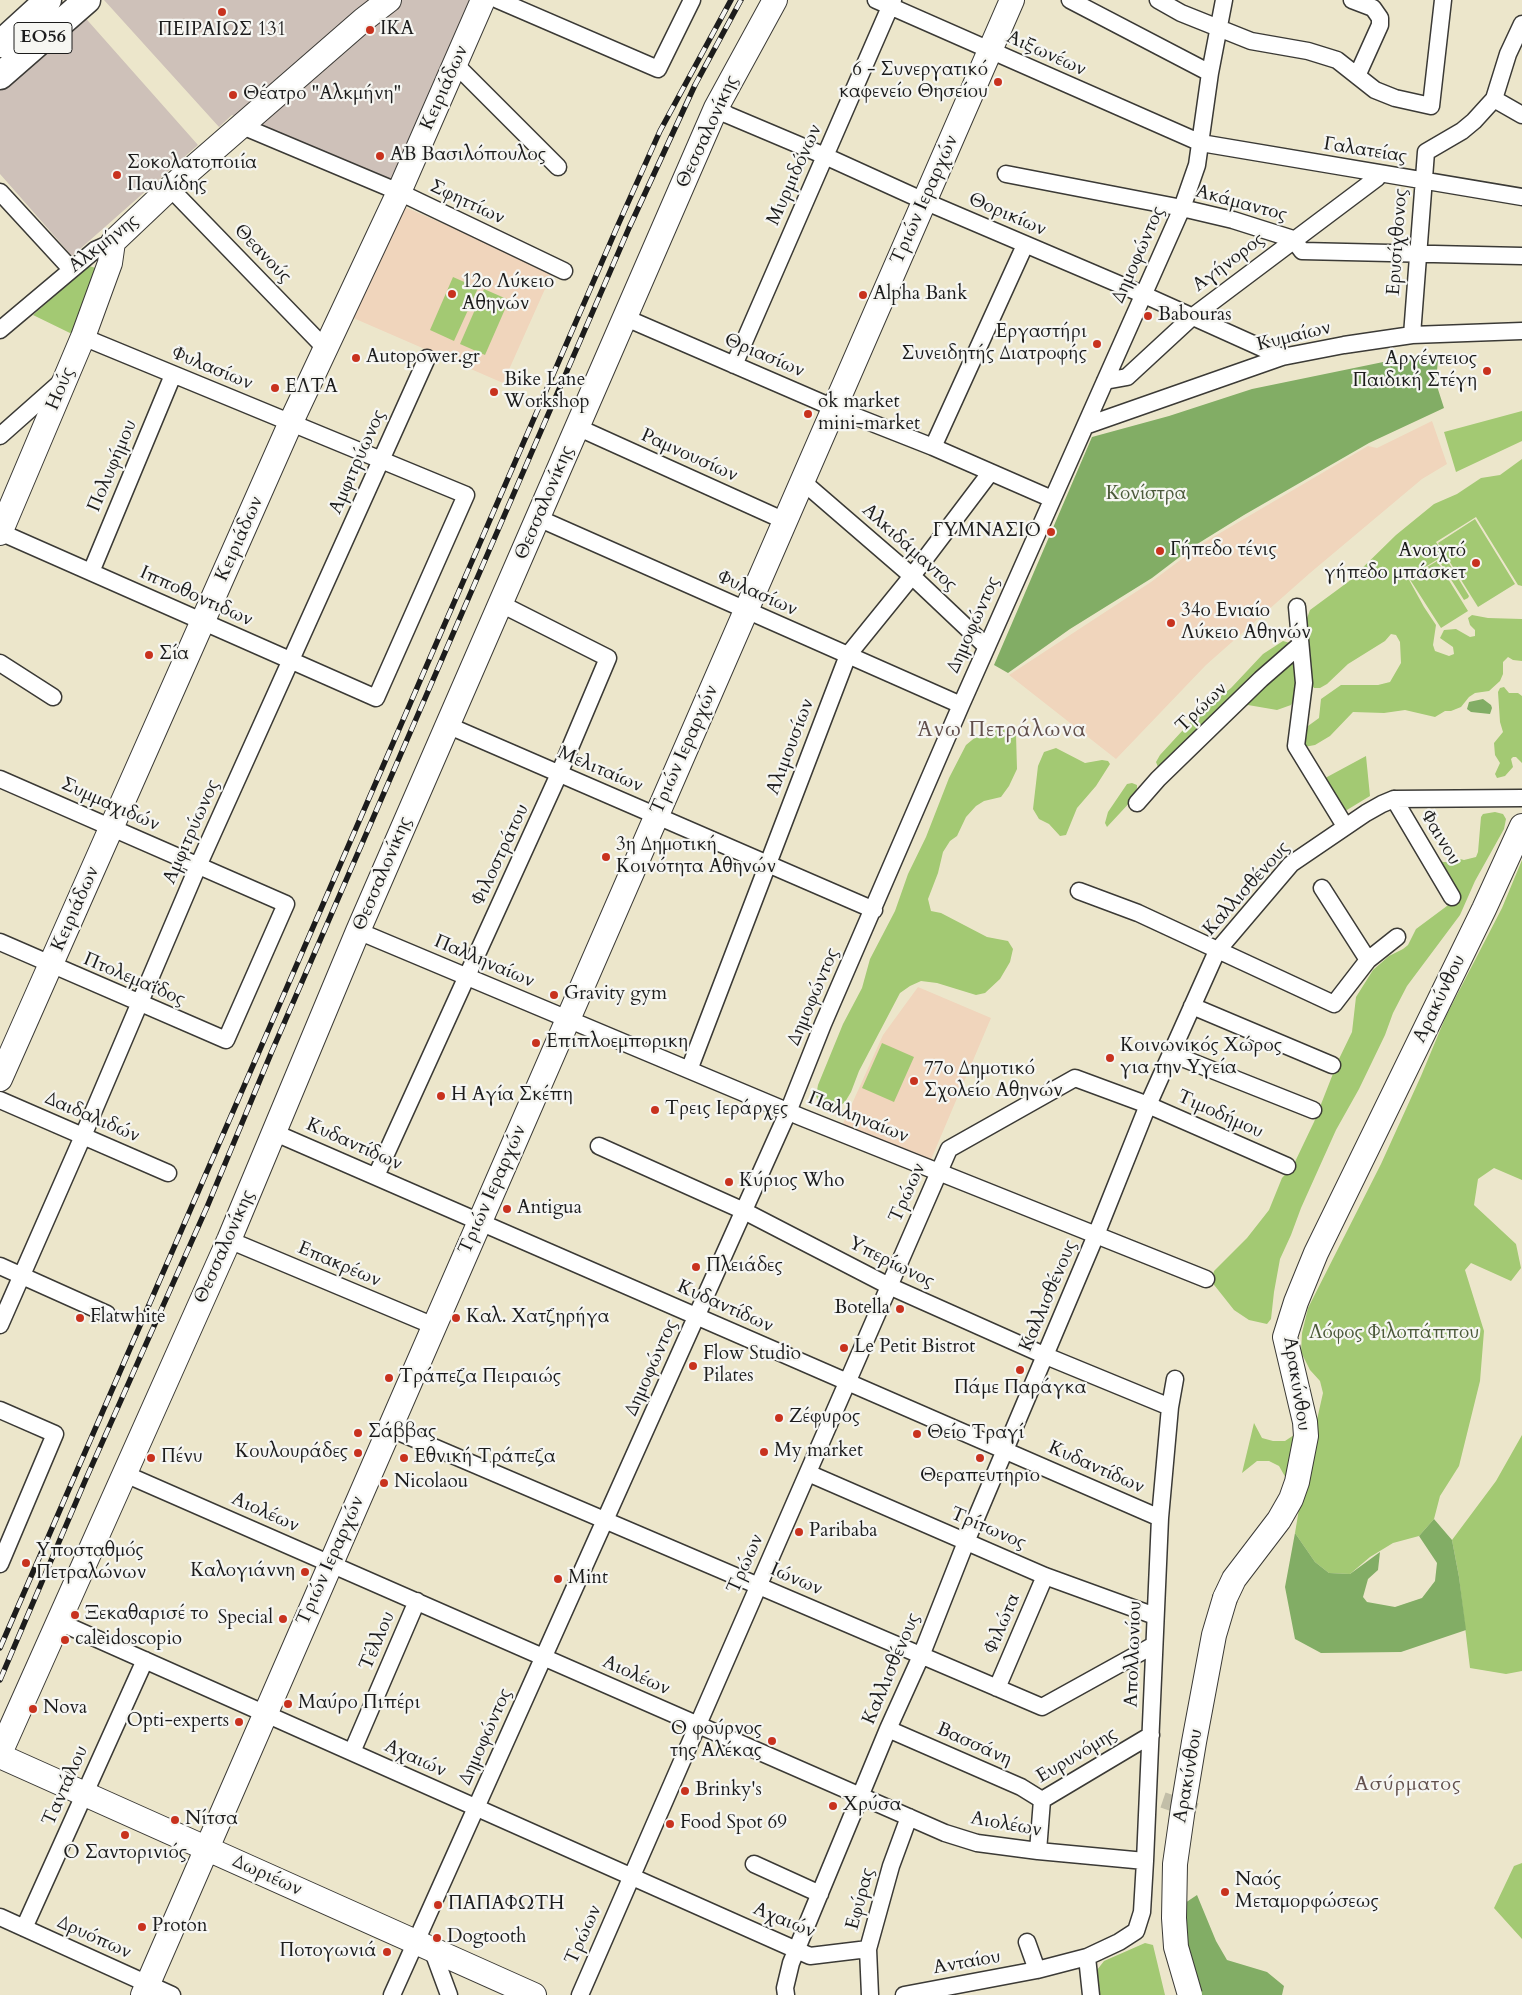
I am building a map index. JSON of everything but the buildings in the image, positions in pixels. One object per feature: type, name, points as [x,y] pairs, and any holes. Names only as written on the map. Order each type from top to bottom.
[{"type":"main road","name":"ΕΟ56","points":[[0,44],[48,0]]},
{"type":"main road","name":"ΕΟ56","points":[[0,76],[87,0]]},
{"type":"street","name":"Αλκμήνης","points":[[0,330],[95,250],[113,242],[170,188],[389,0]]},
{"type":"street","name":"Κειριάδων","points":[[0,1079],[325,348],[399,192],[483,0]]},
{"type":"street","points":[[498,0],[658,69],[692,0]]},
{"type":"street","name":"Θεσσαλονίκης","points":[[0,1752],[229,1240],[358,931],[716,108],[775,0]]},
{"type":"street","name":"Τριών Ιεραρχών","points":[[145,1989],[1012,0]]},
{"type":"street","points":[[1070,0],[1210,72]]},
{"type":"street","points":[[1158,0],[1181,13],[1251,41],[1308,52],[1337,60],[1375,90],[1388,96],[1431,106],[1443,0]]},
{"type":"street","name":"Δημοφώντος","points":[[392,1995],[424,1946],[476,1808],[788,1112],[823,1024],[874,910],[960,706],[1142,294],[1182,208],[1197,165],[1210,72],[1224,0]]},
{"type":"street","points":[[1352,0],[1373,8],[1380,18],[1380,25],[1357,76]]},
{"type":"street","name":"Αιξωνέων","points":[[886,2],[989,51],[1201,144]]},
{"type":"street","name":"Μυρμιδόνων","points":[[734,365],[825,156],[886,2]]},
{"type":"street","points":[[1522,24],[1508,54],[1494,99],[1522,115]]},
{"type":"street","points":[[455,64],[558,167]]},
{"type":"street","name":"Ερυσίχθονος","points":[[1412,335],[1426,152],[1462,131],[1494,99]]},
{"type":"street","name":"Θορικίων","points":[[716,108],[728,115],[1142,294],[1282,357]]},
{"type":"street","name":"Σφηττίων","points":[[242,126],[399,192],[564,271]]},
{"type":"street","name":"Γαλατείας","points":[[1201,144],[1522,197]]},
{"type":"street","name":"Αγήνορος","points":[[1104,381],[1127,376],[1192,317],[1293,239],[1377,178],[1378,173]]},
{"type":"street","name":"Ακάμαντος","points":[[1006,174],[1182,208],[1233,220],[1293,239],[1302,250],[1522,256]]},
{"type":"street","name":"Θεανούς","points":[[170,188],[325,348]]},
{"type":"street","points":[[0,192],[6,209],[72,269]]},
{"type":"street","name":"Ηούς","points":[[0,532],[83,337],[110,263],[113,242]]},
{"type":"street","points":[[933,447],[1025,244]]},
{"type":"street","name":"Θριασίων","points":[[626,318],[1052,499]]},
{"type":"street","name":"Κυμαίων","points":[[1085,426],[1282,357],[1412,335],[1522,331]]},
{"type":"street","name":"Φυλασίων","points":[[83,337],[466,495],[376,698]]},
{"type":"street","name":"Αμφιτρύωνος","points":[[0,1325],[198,866],[427,358]]},
{"type":"street","name":"Πολυφήμου","points":[[91,572],[173,375]]},
{"type":"street","points":[[0,436],[64,379]]},
{"type":"street","name":"Ραμνουσίων","points":[[578,428],[785,521]]},
{"type":"street","name":"Αλιμουσίων","points":[[689,1070],[848,655],[912,576],[990,473]]},
{"type":"street","name":"Αλκιδάμαντος","points":[[802,481],[912,576],[987,647]]},
{"type":"street","name":"Φυλασίων","points":[[538,518],[960,706]]},
{"type":"street","name":"Ιπποθοντιδων","points":[[0,532],[376,698]]},
{"type":"street","name":"Φιλοστράτου","points":[[376,1176],[560,774],[608,658],[501,604]]},
{"type":"street","points":[[1297,607],[1304,683],[1296,746],[1345,826]]},
{"type":"street","name":"Τρώων","points":[[1137,803],[1158,779],[1254,685],[1300,645]]},
{"type":"street","points":[[0,663],[53,697]]},
{"type":"street","name":"Μελιταίων","points":[[447,726],[874,910]]},
{"type":"street","name":"Συμμαχιδών","points":[[0,779],[286,904],[226,1040]]},
{"type":"street","name":"Καλλισθένους","points":[[786,1995],[791,1962],[862,1797],[888,1729],[921,1656],[966,1542],[1046,1356],[1148,1105],[1217,951],[1291,864],[1366,812],[1394,799],[1522,798]]},
{"type":"street","name":"Φαινου","points":[[1394,799],[1452,897]]},
{"type":"street","name":"Αρακύνθου","points":[[1190,1995],[1176,1947],[1174,1918],[1175,1864],[1182,1808],[1214,1635],[1225,1598],[1234,1579],[1279,1520],[1290,1499],[1297,1482],[1306,1436],[1305,1422],[1285,1337],[1296,1302],[1316,1253],[1484,909],[1522,826]]},
{"type":"street","points":[[1322,888],[1368,960]]},
{"type":"street","points":[[1079,891],[1138,913],[1334,1004],[1368,960],[1397,937]]},
{"type":"street","name":"Παλληναίων","points":[[358,931],[788,1112],[1206,1279]]},
{"type":"street","name":"Πτολεμαΐδος","points":[[0,942],[51,966],[226,1040]]},
{"type":"street","points":[[1192,1006],[1332,1065]]},
{"type":"street","points":[[1172,1054],[1313,1110]]},
{"type":"street","name":"Τιμοδήμου","points":[[949,1149],[1076,1078],[1148,1105],[1288,1166]]},
{"type":"street","name":"Δαιδαλιδών","points":[[0,1100],[168,1173]]},
{"type":"street","name":"Κυδαντίδων","points":[[273,1132],[1160,1518]]},
{"type":"street","name":"Υπερίωνος","points":[[599,1146],[744,1211],[890,1286],[1046,1356],[1170,1407]]},
{"type":"street","name":"Τρώων","points":[[580,1995],[949,1149]]},
{"type":"street","name":"Επακρέων","points":[[229,1240],[434,1326]]},
{"type":"street","points":[[0,1266],[107,1314]]},
{"type":"street","name":"Απολλωνίου","points":[[1136,1931],[1142,1912],[1145,1862],[1156,1798],[1151,1736],[1155,1616],[1160,1518],[1170,1407],[1175,1379]]},
{"type":"street","points":[[0,1410],[55,1434],[0,1564]]},
{"type":"street","name":"Ιώνων","points":[[389,1428],[1042,1707],[1154,1645]]},
{"type":"street","name":"Τρίτωνος","points":[[808,1473],[1045,1576],[1155,1616]]},
{"type":"street","name":"Αιολέων","points":[[125,1474],[945,1833],[977,1843],[1145,1862]]},
{"type":"street","name":"Φιλώτα","points":[[997,1688],[1045,1576]]},
{"type":"street","name":"Τέλλου","points":[[352,1752],[417,1601]]},
{"type":"street","name":"Αχαιών","points":[[59,1622],[810,1956],[868,1949]]},
{"type":"street","name":"Ταντάλου","points":[[24,1928],[145,1660]]},
{"type":"street","name":"Βασσάνη","points":[[888,1729],[1021,1787],[1042,1800]]},
{"type":"street","name":"Ευρυνόμης","points":[[1038,1851],[1042,1800],[1151,1736]]},
{"type":"street","name":"Δωριέων","points":[[0,1756],[534,1995]]},
{"type":"street","name":"Εφύρας","points":[[870,1995],[868,1949],[891,1866],[909,1817]]},
{"type":"street","points":[[754,1864],[820,1894]]},
{"type":"street","name":"Δρυόπων","points":[[0,1917],[145,1989],[172,1995]]},
{"type":"street","name":"Ανταίου","points":[[904,1995],[1037,1970],[1087,1957],[1119,1942],[1136,1931]]},
{"type":"street","points":[[1027,1942],[1037,1970]]},
{"type":"street","points":[[424,1946],[449,1995]]},
{"type":"street","points":[[1087,1957],[1091,1995]]},
{"type":"shaded area","points":[[104,0],[471,0],[390,188],[232,115],[219,127]]},
{"type":"shaded area","points":[[81,13],[198,145],[72,256],[0,174],[0,85]]},
{"type":"shaded area","name":"12ο Λύκειο Αθηνών","points":[[400,205],[553,271],[503,383],[351,317]]},
{"type":"shaded area","name":"34ο Ενιαίο Λύκειο Αθηνών","points":[[1432,421],[1447,464],[1422,479],[1310,573],[1206,665],[1116,759],[1009,675],[1151,582],[1203,543],[1368,446],[1377,448]]},
{"type":"shaded area","name":"77ο Δημοτικό Σχολείο Αθηνών","points":[[918,987],[991,1018],[930,1162],[842,1126],[883,1035]]},
{"type":"green space","points":[[89,266],[99,269],[72,334],[33,315]]},
{"type":"green space","points":[[453,277],[478,288],[454,341],[430,330]]},
{"type":"green space","points":[[484,289],[509,300],[485,355],[460,344]]},
{"type":"green space","name":"Κονίστρα","points":[[1427,353],[1436,355],[1438,359],[1436,383],[1444,408],[1369,443],[1244,515],[1194,546],[1152,578],[1070,629],[1008,673],[994,665],[1092,437],[1169,416],[1252,389]]},
{"type":"green space","points":[[1522,411],[1522,441],[1456,472],[1444,432]]},
{"type":"green space","points":[[1522,459],[1522,586],[1518,585],[1476,517],[1436,542],[1469,596],[1468,598],[1464,600],[1438,559],[1408,578],[1436,625],[1433,645],[1435,651],[1449,656],[1454,654],[1453,647],[1440,638],[1444,630],[1456,629],[1470,637],[1475,636],[1475,630],[1470,625],[1468,618],[1472,615],[1488,618],[1522,619],[1522,661],[1513,660],[1508,657],[1503,662],[1503,674],[1500,681],[1489,691],[1475,693],[1461,707],[1451,711],[1445,711],[1435,717],[1405,710],[1384,713],[1353,712],[1330,736],[1315,745],[1304,747],[1301,737],[1308,726],[1319,718],[1321,699],[1341,685],[1378,685],[1390,682],[1401,663],[1400,642],[1396,635],[1391,634],[1385,641],[1348,664],[1327,684],[1320,688],[1314,688],[1311,684],[1305,624],[1310,610],[1348,582],[1396,535],[1434,504],[1457,494],[1481,478],[1500,475]]},
{"type":"green space","name":"Ανοιχτό γήπεδο μπάσκετ","points":[[1475,519],[1515,584],[1478,607],[1438,543]]},
{"type":"green space","name":"Ανοιχτό γήπεδο μπάσκετ","points":[[1437,561],[1468,611],[1441,628],[1409,578]]},
{"type":"green space","points":[[1283,641],[1290,643],[1296,656],[1296,690],[1295,698],[1291,705],[1277,710],[1248,705],[1241,709],[1233,719],[1224,723],[1164,765],[1158,767],[1156,762],[1160,755],[1194,718],[1231,688],[1263,654]]},
{"type":"green space","points":[[1504,687],[1509,693],[1518,693],[1522,696],[1522,763],[1516,757],[1513,757],[1511,759],[1513,767],[1505,776],[1497,778],[1495,774],[1500,763],[1495,755],[1494,743],[1503,732],[1500,722],[1498,692],[1500,688]]},
{"type":"green space","points":[[1483,699],[1491,705],[1490,714],[1471,712],[1467,709],[1469,702]]},
{"type":"green space","points":[[997,726],[1009,728],[1016,734],[1017,769],[1001,797],[984,801],[976,806],[966,817],[957,836],[950,841],[943,852],[938,873],[928,899],[931,911],[941,913],[987,937],[1008,941],[1013,949],[1010,962],[1000,979],[985,993],[976,995],[937,983],[921,981],[900,993],[845,1102],[838,1107],[829,1107],[818,1101],[816,1096],[818,1085],[843,1024],[862,988],[870,959],[895,911],[908,874],[926,837],[949,778],[966,745],[983,731]]},
{"type":"green space","points":[[1056,748],[1085,763],[1102,760],[1108,761],[1110,764],[1096,786],[1077,808],[1066,835],[1060,836],[1049,824],[1039,819],[1033,809],[1038,766],[1044,752]]},
{"type":"green space","points":[[1366,756],[1370,796],[1337,816],[1316,783]]},
{"type":"green space","points":[[1127,784],[1137,785],[1133,799],[1107,827],[1105,823],[1108,812]]},
{"type":"green space","points":[[1495,812],[1503,814],[1506,819],[1504,829],[1475,881],[1460,915],[1407,986],[1359,1089],[1336,1130],[1301,1208],[1280,1259],[1271,1319],[1267,1324],[1249,1320],[1234,1310],[1211,1281],[1214,1271],[1247,1238],[1269,1210],[1282,1178],[1293,1166],[1352,1032],[1356,997],[1373,970],[1389,956],[1408,945],[1416,929],[1455,900],[1436,859],[1448,862],[1452,857],[1464,860],[1476,857],[1481,817],[1483,814]]},
{"type":"green space","name":"Λόφος Φιλοπάππου","points":[[1522,860],[1522,1180],[1494,1168],[1478,1179],[1474,1205],[1516,1244],[1521,1268],[1511,1281],[1471,1263],[1465,1270],[1484,1331],[1480,1381],[1459,1466],[1440,1496],[1434,1519],[1419,1536],[1393,1543],[1370,1557],[1350,1574],[1329,1573],[1315,1562],[1295,1533],[1305,1473],[1323,1393],[1320,1381],[1310,1370],[1301,1352],[1302,1333],[1308,1308],[1381,1164],[1446,1016],[1502,908]]},
{"type":"green space","points":[[882,1043],[914,1057],[894,1102],[862,1088]]},
{"type":"green space","points":[[1254,1423],[1262,1438],[1273,1441],[1285,1441],[1297,1433],[1287,1480],[1279,1466],[1269,1461],[1257,1461],[1242,1473]]},
{"type":"green space","points":[[1522,1435],[1522,1671],[1506,1674],[1470,1668],[1459,1577],[1452,1540],[1496,1481]]},
{"type":"green space","points":[[1434,1519],[1452,1540],[1466,1630],[1401,1652],[1321,1653],[1295,1639],[1285,1587],[1295,1533],[1315,1562],[1329,1573],[1350,1574],[1380,1552],[1378,1570],[1368,1579],[1363,1597],[1367,1602],[1395,1607],[1422,1598],[1435,1581],[1437,1563],[1419,1536]]},
{"type":"green space","points":[[1522,1863],[1522,1939],[1494,1908],[1514,1866]]},
{"type":"green space","points":[[1197,1895],[1216,1941],[1227,1960],[1267,1972],[1284,1986],[1282,1995],[1197,1995],[1179,1907]]},
{"type":"green space","points":[[1145,1943],[1153,1945],[1165,1995],[1095,1995],[1094,1980],[1097,1970],[1104,1961]]},
{"type":"tunnel","points":[[1163,1800],[1196,1811]]},
{"type":"railway","points":[[0,1648],[618,225],[660,131],[731,0]]},
{"type":"railway","points":[[0,1680],[85,1481],[207,1207],[272,1051],[629,228],[695,85],[741,0]]},
{"type":"place","name":"ΠΕΙΡΑΙΩΣ 131","points":[[222,12]]},
{"type":"place","name":"ΙΚΑ","points":[[370,30]]},
{"type":"place","name":"6 - Συνεργατικό καφενείο Θησείου","points":[[998,82]]},
{"type":"place","name":"Θέατρο \"Αλκμήνη\"","points":[[233,95]]},
{"type":"place","name":"ΑΒ Βασιλόπουλος","points":[[380,156]]},
{"type":"place","name":"Σοκολατοποιία Παυλίδης","points":[[117,175]]},
{"type":"place","name":"12ο Λύκειο Αθηνών","points":[[452,294]]},
{"type":"place","name":"Alpha Bank","points":[[863,295]]},
{"type":"place","name":"Babouras","points":[[1148,316]]},
{"type":"place","name":"Εργαστήρι Συνειδητής Διατροφής","points":[[1097,344]]},
{"type":"place","name":"Autopower.gr","points":[[356,358]]},
{"type":"place","name":"Αργέντειος Παιδική Στέγη","points":[[1487,371]]},
{"type":"place","name":"ΕΛΤΑ","points":[[275,388]]},
{"type":"place","name":"Bike Lane Workshop","points":[[494,392]]},
{"type":"place","name":"ok market mini-market","points":[[808,414]]},
{"type":"place","name":"ΓΥΜΝΑΣΙΟ","points":[[1051,532]]},
{"type":"place","name":"Γήπεδο τένις","points":[[1160,551]]},
{"type":"place","name":"Ανοιχτό γήπεδο μπάσκετ","points":[[1476,563]]},
{"type":"place","name":"34ο Ενιαίο Λύκειο Αθηνών","points":[[1171,623]]},
{"type":"place","name":"Σία","points":[[149,655]]},
{"type":"place","name":"3η Δημοτική Κοινότητα Αθηνών","points":[[606,857]]},
{"type":"place","name":"Gravity gym","points":[[554,995]]},
{"type":"place","name":"Επιπλοεμπορικη","points":[[536,1043]]},
{"type":"place","name":"Κοινωνικός Χώρος για την Υγεία","points":[[1110,1058]]},
{"type":"place","name":"77ο Δημοτικό Σχολείο Αθηνών","points":[[914,1081]]},
{"type":"place","name":"Η Αγία Σκέπη","points":[[441,1096]]},
{"type":"place","name":"Τρεις Ιεράρχες","points":[[655,1110]]},
{"type":"place","name":"Κύριος Who","points":[[729,1182]]},
{"type":"place","name":"Antigua","points":[[507,1209]]},
{"type":"place","name":"Πλειάδες","points":[[696,1267]]},
{"type":"place","name":"Botella","points":[[900,1309]]},
{"type":"place","name":"Flatwhite","points":[[80,1318]]},
{"type":"place","name":"Καλ. Χατζηρήγα","points":[[456,1318]]},
{"type":"place","name":"Le Petit Bistrot","points":[[844,1348]]},
{"type":"place","name":"Flow Studio Pilates","points":[[693,1366]]},
{"type":"place","name":"Πάμε Παράγκα","points":[[1020,1370]]},
{"type":"place","name":"Τράπεζα Πειραιώς","points":[[389,1378]]},
{"type":"place","name":"Ζέφυρος","points":[[779,1418]]},
{"type":"place","name":"Σάββας","points":[[358,1433]]},
{"type":"place","name":"Θείο Tραγί","points":[[917,1434]]},
{"type":"place","name":"My market","points":[[764,1452]]},
{"type":"place","name":"Κουλουράδες","points":[[358,1453]]},
{"type":"place","name":"Πένυ","points":[[151,1458]]},
{"type":"place","name":"Εθνική Τράπεζα","points":[[404,1458]]},
{"type":"place","name":"Θεραπευτηριο","points":[[980,1458]]},
{"type":"place","name":"Nicolaou","points":[[384,1483]]},
{"type":"place","name":"Paribaba","points":[[799,1532]]},
{"type":"place","name":"Υποσταθμός Πετραλώνων","points":[[26,1563]]},
{"type":"place","name":"Καλογιάννη","points":[[305,1572]]},
{"type":"place","name":"Mint","points":[[558,1579]]},
{"type":"place","name":"Ξεκαθαρισέ το","points":[[75,1615]]},
{"type":"place","name":"Special","points":[[283,1619]]},
{"type":"place","name":"caleidoscopio","points":[[65,1640]]},
{"type":"place","name":"Μαύρο Πιπέρι","points":[[288,1704]]},
{"type":"place","name":"Nova","points":[[33,1709]]},
{"type":"place","name":"Opti-experts","points":[[239,1722]]},
{"type":"place","name":"Ο φούρνος της Αλέκας","points":[[772,1741]]},
{"type":"place","name":"Brinky's","points":[[685,1791]]},
{"type":"place","name":"Χρύσα","points":[[833,1806]]},
{"type":"place","name":"Νίτσα","points":[[175,1820]]},
{"type":"place","name":"Food Spot 69","points":[[670,1824]]},
{"type":"place","name":"Ο Σαντορινιός","points":[[125,1835]]},
{"type":"place","name":"Ναός Μεταμορφώσεως","points":[[1225,1892]]},
{"type":"place","name":"ΠΑΠΑΦΩΤΗ","points":[[438,1905]]},
{"type":"place","name":"Proton","points":[[142,1927]]},
{"type":"place","name":"Dogtooth","points":[[437,1938]]},
{"type":"place","name":"Ποτογωνιά","points":[[387,1952]]},
{"type":"district","name":"Άνω Πετράλωνα","points":[[1002,731]]},
{"type":"district","name":"Ασύρματος","points":[[1408,1785]]}]
